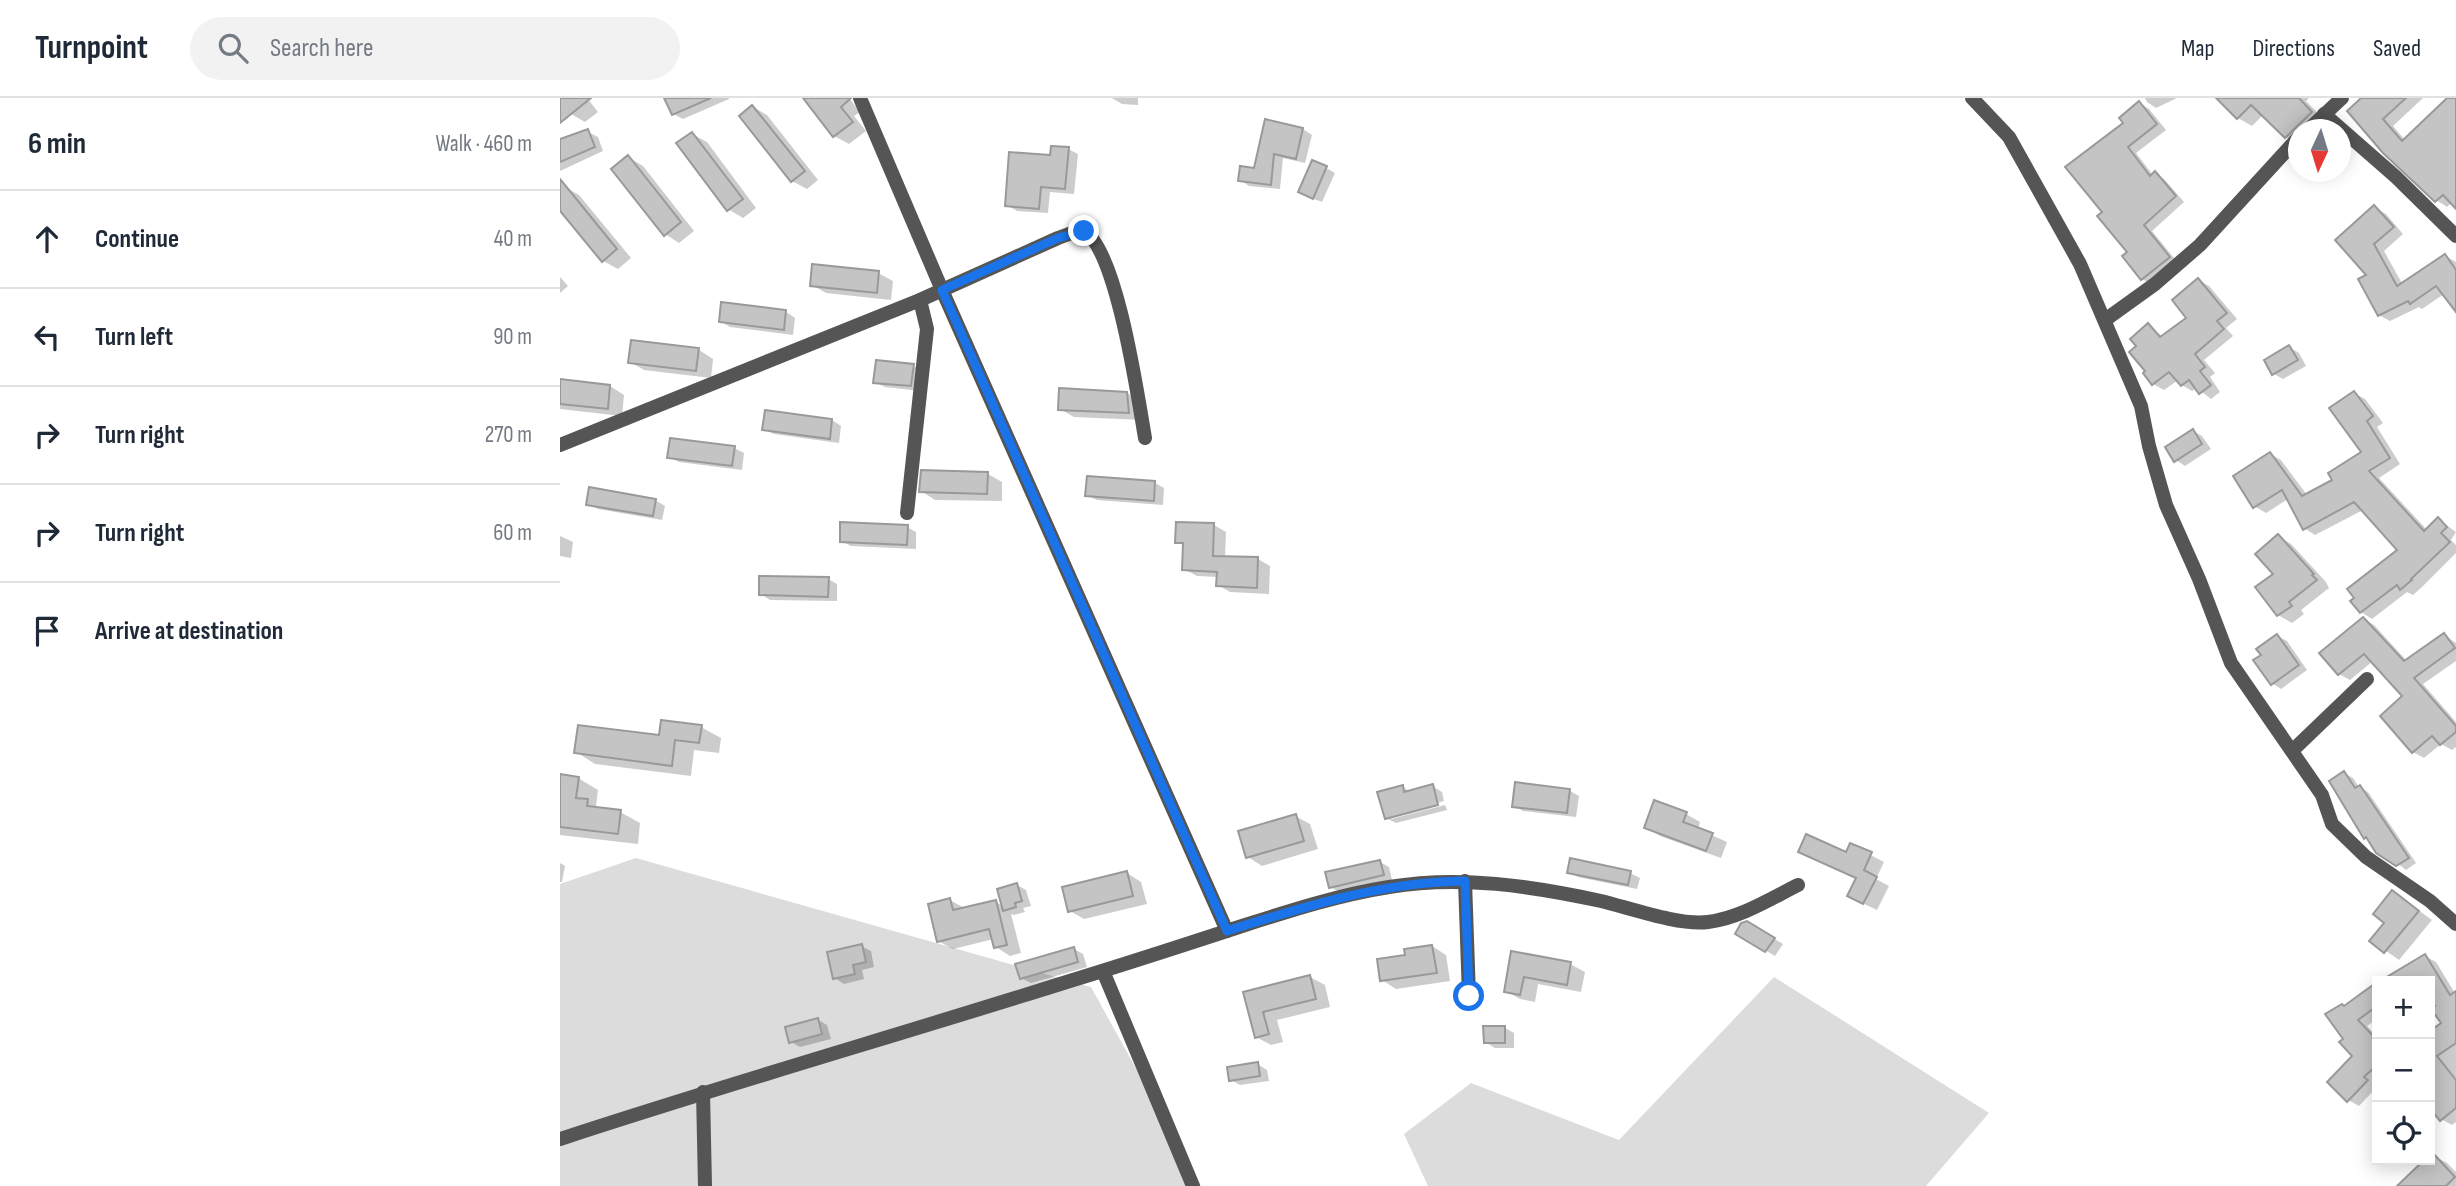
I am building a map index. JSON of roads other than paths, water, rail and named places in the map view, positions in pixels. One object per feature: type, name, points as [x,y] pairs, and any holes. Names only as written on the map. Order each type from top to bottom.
[{"type":"street","points":[[860,98],[942,290],[1227,931]]},
{"type":"street","points":[[1972,98],[2009,137],[2080,264],[2141,406],[2148,446],[2166,505],[2199,579],[2231,663],[2322,795],[2332,824],[2366,857],[2430,901],[2456,924]]},
{"type":"street","points":[[2320,119],[2342,98]]},
{"type":"street","points":[[2325,114],[2396,177],[2456,236]]},
{"type":"street","points":[[2105,320],[2155,284],[2200,245],[2288,149]]},
{"type":"street","points":[[560,445],[920,300],[1077,231],[1088,233],[1097,244],[1105,262],[1122,318],[1145,438]]},
{"type":"street","points":[[907,513],[928,329],[920,300]]},
{"type":"street","points":[[2292,750],[2367,678]]},
{"type":"street","points":[[1465,881],[1469,996]]},
{"type":"street","points":[[560,1139],[1363,891],[1421,882],[1465,881],[1511,885],[1707,923],[1728,918],[1798,885]]},
{"type":"street","points":[[1103,971],[1193,1186]]},
{"type":"street","points":[[703,1093],[705,1186]]}]
